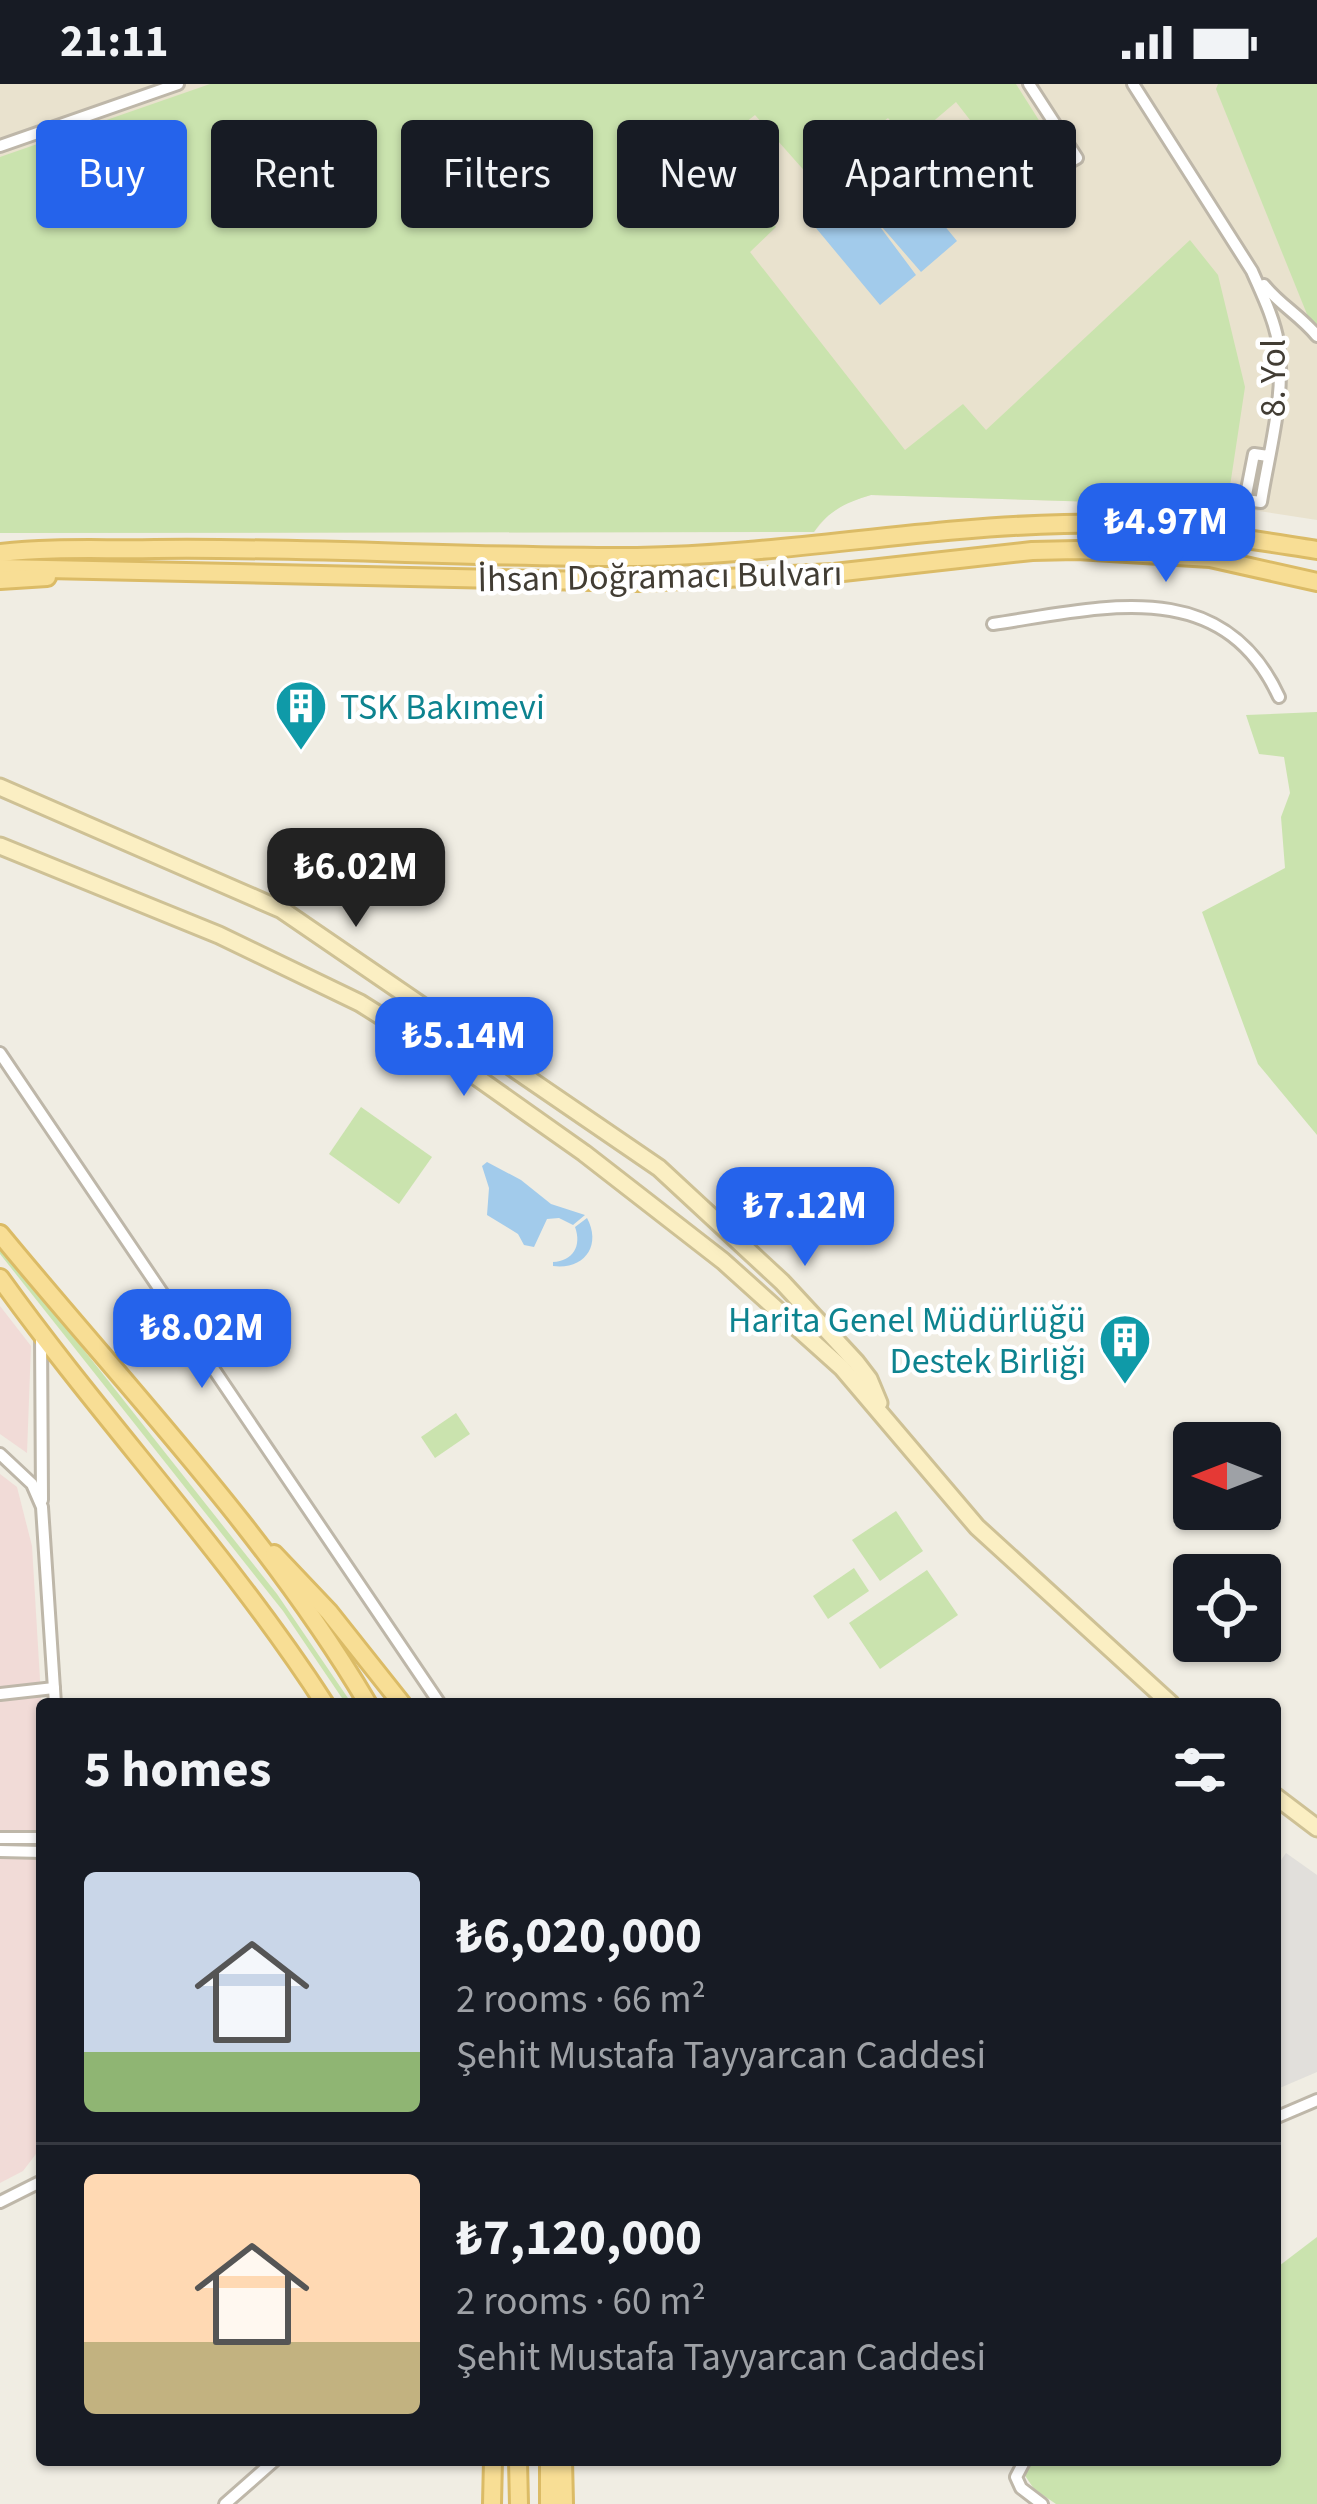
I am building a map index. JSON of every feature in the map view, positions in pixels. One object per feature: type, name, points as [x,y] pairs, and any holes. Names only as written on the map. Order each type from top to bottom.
[{"type":"main road","name":"İhsan Doğramacı Bulvarı","points":[[0,553],[197,548],[643,556],[849,543],[988,527],[1102,524],[1140,524],[1317,550]]},
{"type":"main road","points":[[0,540],[197,548]]},
{"type":"main road","name":"İhsan Doğramacı Bulvarı","points":[[0,568],[638,582],[834,573],[1077,550],[1210,558],[1317,582]]},
{"type":"main road","points":[[0,580],[178,569]]},
{"type":"main road","points":[[0,788],[282,910],[659,1168],[782,1282],[856,1362],[869,1378],[886,1419]]},
{"type":"main road","points":[[0,846],[219,935],[360,1003],[468,1071],[638,1193],[809,1338],[886,1419],[977,1527],[1164,1698]]},
{"type":"main road","points":[[638,1193],[659,1168]]},
{"type":"main road","points":[[0,1219],[61,1307]]},
{"type":"main road","points":[[0,1234],[218,1494],[329,1612],[397,1698]]},
{"type":"main road","points":[[0,1278],[249,1596],[321,1698]]},
{"type":"main road","points":[[218,1494],[364,1698]]},
{"type":"main road","points":[[1281,1801],[1317,1828]]},
{"type":"main road","points":[[492,2504],[493,2466]]},
{"type":"main road","points":[[518,2466],[519,2504]]},
{"type":"main road","points":[[549,2466],[549,2504]]},
{"type":"main road","points":[[563,2466],[565,2504]]},
{"type":"street","points":[[0,143],[160,84]]},
{"type":"street","points":[[0,143],[178,84]]},
{"type":"street","points":[[1029,84],[1052,120]]},
{"type":"street","name":"8. Yol","points":[[1133,84],[1252,272],[1278,343],[1278,395],[1261,502],[1245,500],[1254,454],[1268,456]]},
{"type":"street","points":[[1252,272],[1317,336]]},
{"type":"street","points":[[993,625],[1098,608],[1145,605],[1184,611],[1236,639],[1264,665],[1279,697]]},
{"type":"street","points":[[0,1053],[436,1698]]},
{"type":"street","points":[[41,1335],[42,1507],[55,1698]]},
{"type":"street","points":[[0,1454],[32,1484],[42,1507]]},
{"type":"street","points":[[0,1694],[54,1688]]},
{"type":"street","points":[[0,1838],[36,1838]]},
{"type":"street","points":[[0,1851],[36,1852]]},
{"type":"street","points":[[1281,2116],[1317,2101]]},
{"type":"street","points":[[0,2202],[36,2184]]},
{"type":"street","points":[[225,2504],[268,2466]]},
{"type":"street","points":[[1022,2466],[1016,2477],[1021,2488],[1042,2504]]},
{"type":"shaded area","points":[[0,84],[1317,84],[1317,520],[1227,506],[871,495],[848,502],[814,532],[0,533]]},
{"type":"shaded area","points":[[0,1306],[31,1346],[27,1453],[0,1434]]},
{"type":"shaded area","points":[[0,1474],[17,1487],[32,1546],[41,1698],[36,1698],[36,2154],[23,2171],[0,2183]]},
{"type":"shaded area","points":[[1286,1853],[1317,1875],[1317,2072],[1281,2087],[1281,1860]]},
{"type":"green space","points":[[210,84],[1016,84],[1039,120],[970,120],[956,102],[935,120],[803,120],[803,169],[779,142],[779,120],[759,120],[755,115],[749,120],[617,120],[617,228],[775,228],[750,252],[905,450],[963,404],[986,430],[1190,240],[1218,275],[1245,387],[1227,506],[871,495],[839,508],[814,532],[0,533],[0,157],[36,144],[36,228],[187,228],[187,120],[106,120]]},
{"type":"green space","points":[[1218,84],[1317,84],[1317,339],[1216,89]]},
{"type":"green space","points":[[1317,712],[1317,1135],[1258,1064],[1202,912],[1285,868],[1281,817],[1290,793],[1284,757],[1259,754],[1246,715]]},
{"type":"green space","points":[[361,1107],[432,1157],[399,1204],[329,1154]]},
{"type":"green space","points":[[0,1244],[277,1594],[348,1698],[342,1698],[283,1611],[0,1254]]},
{"type":"green space","points":[[456,1413],[470,1434],[435,1458],[421,1437]]},
{"type":"green space","points":[[896,1511],[923,1551],[880,1581],[852,1540]]},
{"type":"green space","points":[[854,1568],[869,1591],[828,1619],[813,1596]]},
{"type":"green space","points":[[927,1570],[958,1615],[880,1669],[849,1623]]},
{"type":"green space","points":[[1317,2237],[1317,2504],[1056,2504],[1034,2489],[1022,2471],[1027,2466],[1281,2466],[1281,2264]]},
{"type":"water","points":[[816,228],[881,228],[916,275],[880,305]]},
{"type":"water","points":[[883,228],[946,228],[957,241],[921,272]]},
{"type":"water","points":[[487,1162],[521,1180],[551,1204],[585,1215],[573,1225],[559,1218],[547,1219],[534,1247],[524,1245],[518,1234],[487,1215],[489,1188],[482,1166]]},
{"type":"water","points":[[587,1218],[592,1238],[587,1254],[574,1264],[553,1266],[574,1251],[575,1227]]},
{"type":"place","name":"TSK Bakımevi","points":[[301,752]]},
{"type":"place","name":"Harita Genel Müdürlüğü Destek Birliği","points":[[1125,1386]]}]
